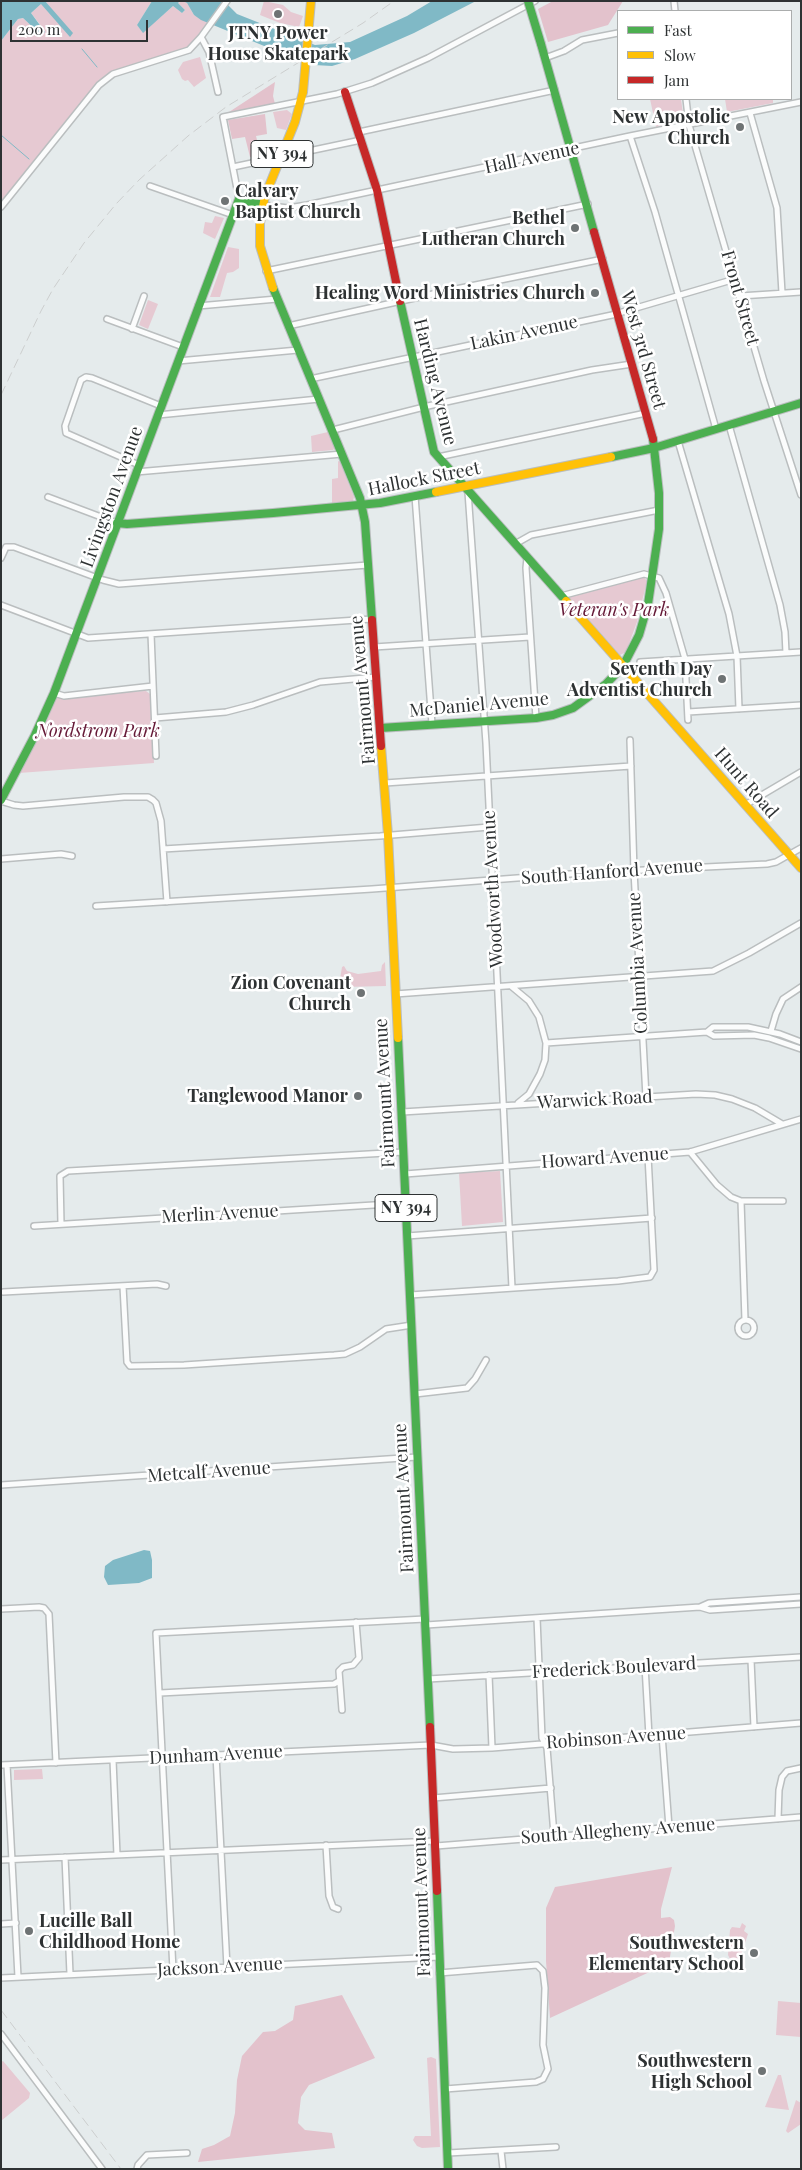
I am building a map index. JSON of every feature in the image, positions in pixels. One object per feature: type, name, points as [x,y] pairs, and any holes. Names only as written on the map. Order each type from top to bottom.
[{"type":"street","points":[[1,207],[86,100],[105,79],[113,74],[180,54],[193,47],[227,1]]},
{"type":"street","name":"NY 394","points":[[263,205],[296,122],[303,92],[311,1]]},
{"type":"street","name":"West 3rd Street","points":[[528,1],[588,204],[654,448],[659,510],[658,544],[653,576],[639,635],[623,666]]},
{"type":"street","points":[[263,205],[239,199],[223,117],[345,92],[372,83],[428,58],[535,1]]},
{"type":"street","points":[[545,58],[564,51],[582,40],[617,33]]},
{"type":"street","points":[[201,37],[209,52],[218,92]]},
{"type":"street","points":[[233,167],[555,90]]},
{"type":"street","name":"Harding Avenue","points":[[345,92],[377,190],[432,447],[438,457],[689,741]]},
{"type":"street","name":"Front Street","points":[[686,100],[689,125],[801,495]]},
{"type":"street","name":"Hall Avenue","points":[[263,205],[295,208],[630,136],[801,102]]},
{"type":"street","points":[[750,113],[777,208],[782,293]]},
{"type":"street","points":[[630,136],[655,212],[716,429]]},
{"type":"street","points":[[150,186],[233,215]]},
{"type":"street","name":"Livingston Avenue","points":[[1,800],[35,736],[54,693],[239,199]]},
{"type":"street","points":[[266,271],[588,204]]},
{"type":"street","name":"Fairmount Avenue","points":[[263,205],[260,235],[266,271],[362,506],[368,565],[385,783],[404,1152],[448,2169]]},
{"type":"street","points":[[288,326],[603,259]]},
{"type":"street","name":"Lakin Avenue","points":[[310,378],[618,313],[735,279]]},
{"type":"street","points":[[740,296],[801,292]]},
{"type":"street","points":[[132,329],[144,296]]},
{"type":"street","points":[[198,306],[277,299]]},
{"type":"street","points":[[107,319],[184,347]]},
{"type":"street","points":[[178,361],[298,350]]},
{"type":"street","points":[[332,430],[592,370],[632,364]]},
{"type":"street","points":[[161,406],[86,377],[81,380],[64,426],[66,433],[138,468],[342,454]]},
{"type":"street","points":[[158,416],[319,399]]},
{"type":"street","name":"Hallock Street","points":[[48,497],[117,523],[126,524],[362,506],[466,489],[654,448],[801,403]]},
{"type":"street","points":[[438,457],[646,413]]},
{"type":"street","points":[[729,425],[784,620],[786,653]]},
{"type":"street","points":[[678,441],[729,614],[737,656],[739,709]]},
{"type":"street","name":"Woodworth Avenue","points":[[466,489],[484,721],[512,1288]]},
{"type":"street","points":[[415,496],[432,724]]},
{"type":"street","points":[[515,544],[532,535],[659,510]]},
{"type":"street","points":[[1,558],[6,547],[14,547],[119,584],[368,565]]},
{"type":"street","points":[[527,558],[526,568],[536,718]]},
{"type":"street","points":[[561,596],[644,574],[659,578],[663,583],[685,659],[688,720]]},
{"type":"street","points":[[1,605],[88,638],[372,618]]},
{"type":"street","points":[[152,634],[156,756]]},
{"type":"street","points":[[374,647],[530,637]]},
{"type":"street","points":[[640,662],[801,652]]},
{"type":"street","name":"McDaniel Avenue","points":[[380,728],[536,718],[563,712],[578,705],[606,684],[623,666]]},
{"type":"street","points":[[155,718],[226,712],[320,682],[376,677]]},
{"type":"street","points":[[54,693],[64,696],[153,686]]},
{"type":"street","points":[[688,712],[801,705]]},
{"type":"street","name":"Columbia Avenue","points":[[630,740],[638,976],[646,1097]]},
{"type":"street","name":"Hunt Road","points":[[689,741],[801,868]]},
{"type":"street","points":[[385,783],[630,766]]},
{"type":"street","points":[[745,805],[801,772]]},
{"type":"street","points":[[1,800],[23,806],[124,797],[148,797],[153,800],[160,812],[166,902]]},
{"type":"street","points":[[163,849],[489,827]]},
{"type":"street","name":"South Hanford Avenue","points":[[96,906],[634,870],[767,864],[801,848]]},
{"type":"street","points":[[1,859],[61,854],[72,856]]},
{"type":"street","points":[[395,994],[713,971],[801,923]]},
{"type":"street","points":[[510,986],[529,1001],[539,1016],[546,1043],[545,1060],[540,1074],[530,1094],[517,1104]]},
{"type":"street","points":[[771,1031],[783,999],[801,987]]},
{"type":"street","points":[[707,1032],[713,1027],[734,1026],[771,1031],[801,1042]]},
{"type":"street","points":[[546,1043],[707,1032],[714,1036],[754,1035],[770,1038],[801,1049]]},
{"type":"street","name":"Warwick Road","points":[[402,1112],[517,1104],[715,1095],[744,1104],[782,1124]]},
{"type":"street","name":"Howard Avenue","points":[[404,1174],[690,1152],[801,1119]]},
{"type":"street","points":[[61,1224],[60,1183],[63,1173],[86,1170],[404,1152]]},
{"type":"street","points":[[690,1152],[717,1185],[731,1197],[741,1201],[783,1201]]},
{"type":"street","points":[[410,1295],[618,1281],[652,1276],[654,1270],[648,1156]]},
{"type":"street","points":[[741,1201],[745,1320]]},
{"type":"street","name":"Merlin Avenue","points":[[34,1226],[406,1203]]},
{"type":"street","points":[[407,1236],[508,1227],[652,1218]]},
{"type":"street","points":[[3,1292],[157,1284],[166,1286]]},
{"type":"street","points":[[123,1286],[127,1362],[130,1366],[184,1365],[345,1354],[360,1347],[386,1329],[412,1325]]},
{"type":"street","points":[[414,1394],[467,1388],[475,1379],[486,1360]]},
{"type":"street","name":"Metcalf Avenue","points":[[1,1485],[417,1458]]},
{"type":"street","points":[[173,1970],[156,1633],[356,1622],[425,1622],[537,1618],[700,1607],[709,1603],[801,1596]]},
{"type":"street","points":[[700,1607],[710,1610],[801,1604]]},
{"type":"street","points":[[1,1609],[39,1607],[46,1610],[49,1614],[56,1762]]},
{"type":"street","points":[[537,1618],[542,1738],[545,1744],[551,1788],[554,1835]]},
{"type":"street","points":[[342,1710],[337,1682],[339,1671],[344,1666],[353,1664],[358,1658],[356,1622]]},
{"type":"street","name":"Frederick Boulevard","points":[[428,1680],[801,1657]]},
{"type":"street","points":[[751,1660],[754,1727]]},
{"type":"street","points":[[645,1666],[649,1736]]},
{"type":"street","points":[[489,1675],[492,1748]]},
{"type":"street","points":[[160,1694],[337,1682]]},
{"type":"street","name":"Robinson Avenue","points":[[431,1746],[453,1749],[492,1748],[801,1723]]},
{"type":"street","points":[[662,1735],[669,1827]]},
{"type":"street","name":"Dunham Avenue","points":[[4,1765],[431,1746]]},
{"type":"street","points":[[216,1755],[227,1967]]},
{"type":"street","points":[[113,1760],[117,1854]]},
{"type":"street","points":[[4,1765],[12,1859],[18,1977]]},
{"type":"street","points":[[778,1819],[780,1782],[785,1773],[801,1768]]},
{"type":"street","points":[[433,1798],[551,1788]]},
{"type":"street","name":"South Allegheny Avenue","points":[[1,1860],[326,1846],[435,1844],[801,1817]]},
{"type":"street","points":[[326,1846],[329,1896],[333,1907],[338,1909]]},
{"type":"street","points":[[65,1857],[70,1974]]},
{"type":"street","points":[[1,1924],[16,1923]]},
{"type":"street","name":"Jackson Avenue","points":[[1,1978],[439,1957]]},
{"type":"street","points":[[440,1972],[532,1965],[540,1968],[544,1976],[545,1988],[543,2045],[548,2069],[546,2076],[536,2082],[445,2089]]},
{"type":"street","points":[[1,2034],[102,2169]]},
{"type":"street","points":[[448,2153],[556,2146]]},
{"type":"street","points":[[501,2151],[503,2169]]},
{"type":"street","points":[[137,2169],[138,2164],[147,2155],[187,2153]]},
{"type":"green space","points":[[45,1],[152,1],[137,25],[143,32],[173,6],[182,13],[185,10],[178,3],[183,1],[187,3],[194,15],[210,24],[193,47],[105,79],[1,207],[1,41],[18,19],[23,18],[39,33],[45,31],[31,13],[41,4],[49,6]]},
{"type":"green space","name":"JTNY Power House Skatepark","points":[[264,1],[283,5],[291,12],[303,16],[299,27],[280,23],[260,15]]},
{"type":"green space","points":[[200,57],[206,78],[194,87],[188,80],[182,79],[178,70],[183,62]]},
{"type":"green space","points":[[650,100],[681,100],[684,121],[656,127]]},
{"type":"green space","points":[[725,100],[773,100],[773,103],[727,112]]},
{"type":"green space","points":[[287,110],[292,114],[286,130],[277,128],[273,112]]},
{"type":"green space","points":[[215,216],[224,218],[215,239],[203,233],[205,222],[212,223]]},
{"type":"green space","points":[[228,247],[239,249],[239,268],[227,273],[220,297],[210,297]]},
{"type":"green space","points":[[148,300],[158,304],[148,329],[139,325]]},
{"type":"green space","points":[[328,432],[335,448],[333,450],[312,452],[311,436]]},
{"type":"green space","points":[[338,461],[354,497],[353,501],[332,503],[332,479],[338,478]]},
{"type":"green space","name":"Veteran's Park","points":[[643,576],[647,581],[637,622],[626,652],[620,655],[568,596]]},
{"type":"green space","name":"Nordstrom Park","points":[[146,691],[150,694],[154,763],[19,773],[55,696]]},
{"type":"green space","points":[[385,962],[386,986],[344,987],[340,979],[342,967],[344,966],[347,971],[358,974],[381,971],[382,965]]},
{"type":"green space","points":[[500,1171],[503,1222],[462,1226],[459,1173]]},
{"type":"green space","points":[[42,1769],[43,1779],[14,1780],[14,1770]]},
{"type":"green space","points":[[742,1923],[746,1926],[744,1931],[748,1934],[740,1958],[737,1963],[732,1963],[728,1955],[730,1930],[732,1927],[740,1928]]},
{"type":"green space","points":[[778,2001],[801,2003],[801,2037],[776,2035]]},
{"type":"green space","points":[[427,2058],[436,2059],[440,2147],[422,2148],[417,2146],[413,2140],[415,2136],[431,2136]]},
{"type":"green space","points":[[3,2061],[30,2093],[29,2098],[1,2121],[1,2062]]},
{"type":"green space","points":[[778,2075],[781,2075],[789,2110],[765,2107]]},
{"type":"green space","points":[[796,2100],[801,2103],[801,2124],[788,2133],[786,2131]]},
{"type":"shaded area","points":[[553,1],[623,1],[608,25],[548,42],[538,9]]},
{"type":"shaded area","points":[[275,82],[273,96],[275,104],[230,114],[229,112]]},
{"type":"shaded area","points":[[265,114],[267,134],[256,136],[261,156],[250,157],[245,137],[232,139],[228,120]]},
{"type":"shaded area","points":[[672,1867],[661,1909],[661,1918],[670,1917],[674,1920],[675,1926],[669,1963],[550,2018],[546,1961],[546,1908],[555,1887]]},
{"type":"shaded area","points":[[342,1995],[375,2058],[309,2085],[301,2097],[298,2123],[305,2130],[332,2133],[335,2148],[198,2162],[202,2149],[230,2136],[235,2113],[237,2080],[242,2056],[263,2032],[275,2031],[293,2020],[295,2006]]},
{"type":"water","points":[[1,1],[45,1],[73,33],[70,37],[41,4],[31,13],[45,32],[43,34],[39,33],[23,18],[18,19],[1,41]]},
{"type":"water","points":[[152,1],[180,1],[178,3],[185,10],[182,13],[173,6],[143,33],[137,25]]},
{"type":"water","points":[[183,1],[224,1],[237,14],[315,45],[350,42],[407,16],[432,1],[476,1],[414,33],[355,59],[332,66],[314,65],[201,20],[194,15],[187,3]]},
{"type":"water","points":[[144,1550],[150,1551],[152,1578],[139,1583],[108,1585],[104,1577],[105,1566],[113,1560]]},
{"type":"waterway","points":[[82,49],[97,67]]},
{"type":"waterway","points":[[1,135],[29,159]]},
{"type":"railway","points":[[1,395],[53,289],[84,243],[116,204],[139,180],[188,136],[226,107],[363,23],[394,1]]},
{"type":"railway","points":[[1,2010],[121,2169]]},
{"type":"traffic: fast","points":[[528,1],[541,44]]},
{"type":"traffic: fast","points":[[541,44],[594,232]]},
{"type":"traffic: fast","points":[[1,800],[35,735],[54,693],[239,199],[263,205]]},
{"type":"traffic: fast","points":[[273,288],[360,498],[365,522],[372,620]]},
{"type":"traffic: fast","points":[[400,301],[434,452],[566,601]]},
{"type":"traffic: fast","points":[[611,457],[654,448],[801,403]]},
{"type":"traffic: fast","points":[[380,728],[536,718],[553,715],[573,708],[606,684],[623,666],[639,635],[648,604],[659,529],[659,493],[653,439]]},
{"type":"traffic: fast","points":[[117,523],[127,524],[273,513],[380,503],[436,492]]},
{"type":"traffic: fast","points":[[398,1038],[430,1727]]},
{"type":"traffic: fast","points":[[437,1891],[448,2169]]},
{"type":"traffic: slow","points":[[303,92],[311,1]]},
{"type":"traffic: slow","points":[[273,288],[260,246],[260,223],[265,196],[295,122],[303,92]]},
{"type":"traffic: slow","points":[[436,492],[611,457]]},
{"type":"traffic: slow","points":[[566,601],[801,868]]},
{"type":"traffic: slow","points":[[381,746],[388,835],[398,1038]]},
{"type":"traffic: jam","points":[[345,92],[377,190],[400,301]]},
{"type":"traffic: jam","points":[[594,232],[653,439]]},
{"type":"traffic: jam","points":[[372,620],[381,746]]},
{"type":"traffic: jam","points":[[430,1727],[437,1891]]},
{"type":"place","name":"JTNY Power House Skatepark","points":[[278,14]]},
{"type":"place","name":"New Apostolic Church","points":[[740,127]]},
{"type":"place","name":"Calvary Baptist Church","points":[[225,201]]},
{"type":"place","name":"Bethel Lutheran Church","points":[[575,228]]},
{"type":"place","name":"Healing Word Ministries Church","points":[[595,293]]},
{"type":"place","name":"Seventh Day Adventist Church","points":[[722,679]]},
{"type":"place","name":"Zion Covenant Church","points":[[361,993]]},
{"type":"place","name":"Tanglewood Manor","points":[[358,1096]]},
{"type":"place","name":"Lucille Ball Childhood Home","points":[[29,1931]]},
{"type":"place","name":"Southwestern Elementary School","points":[[754,1953]]},
{"type":"place","name":"Southwestern High School","points":[[762,2071]]}]
